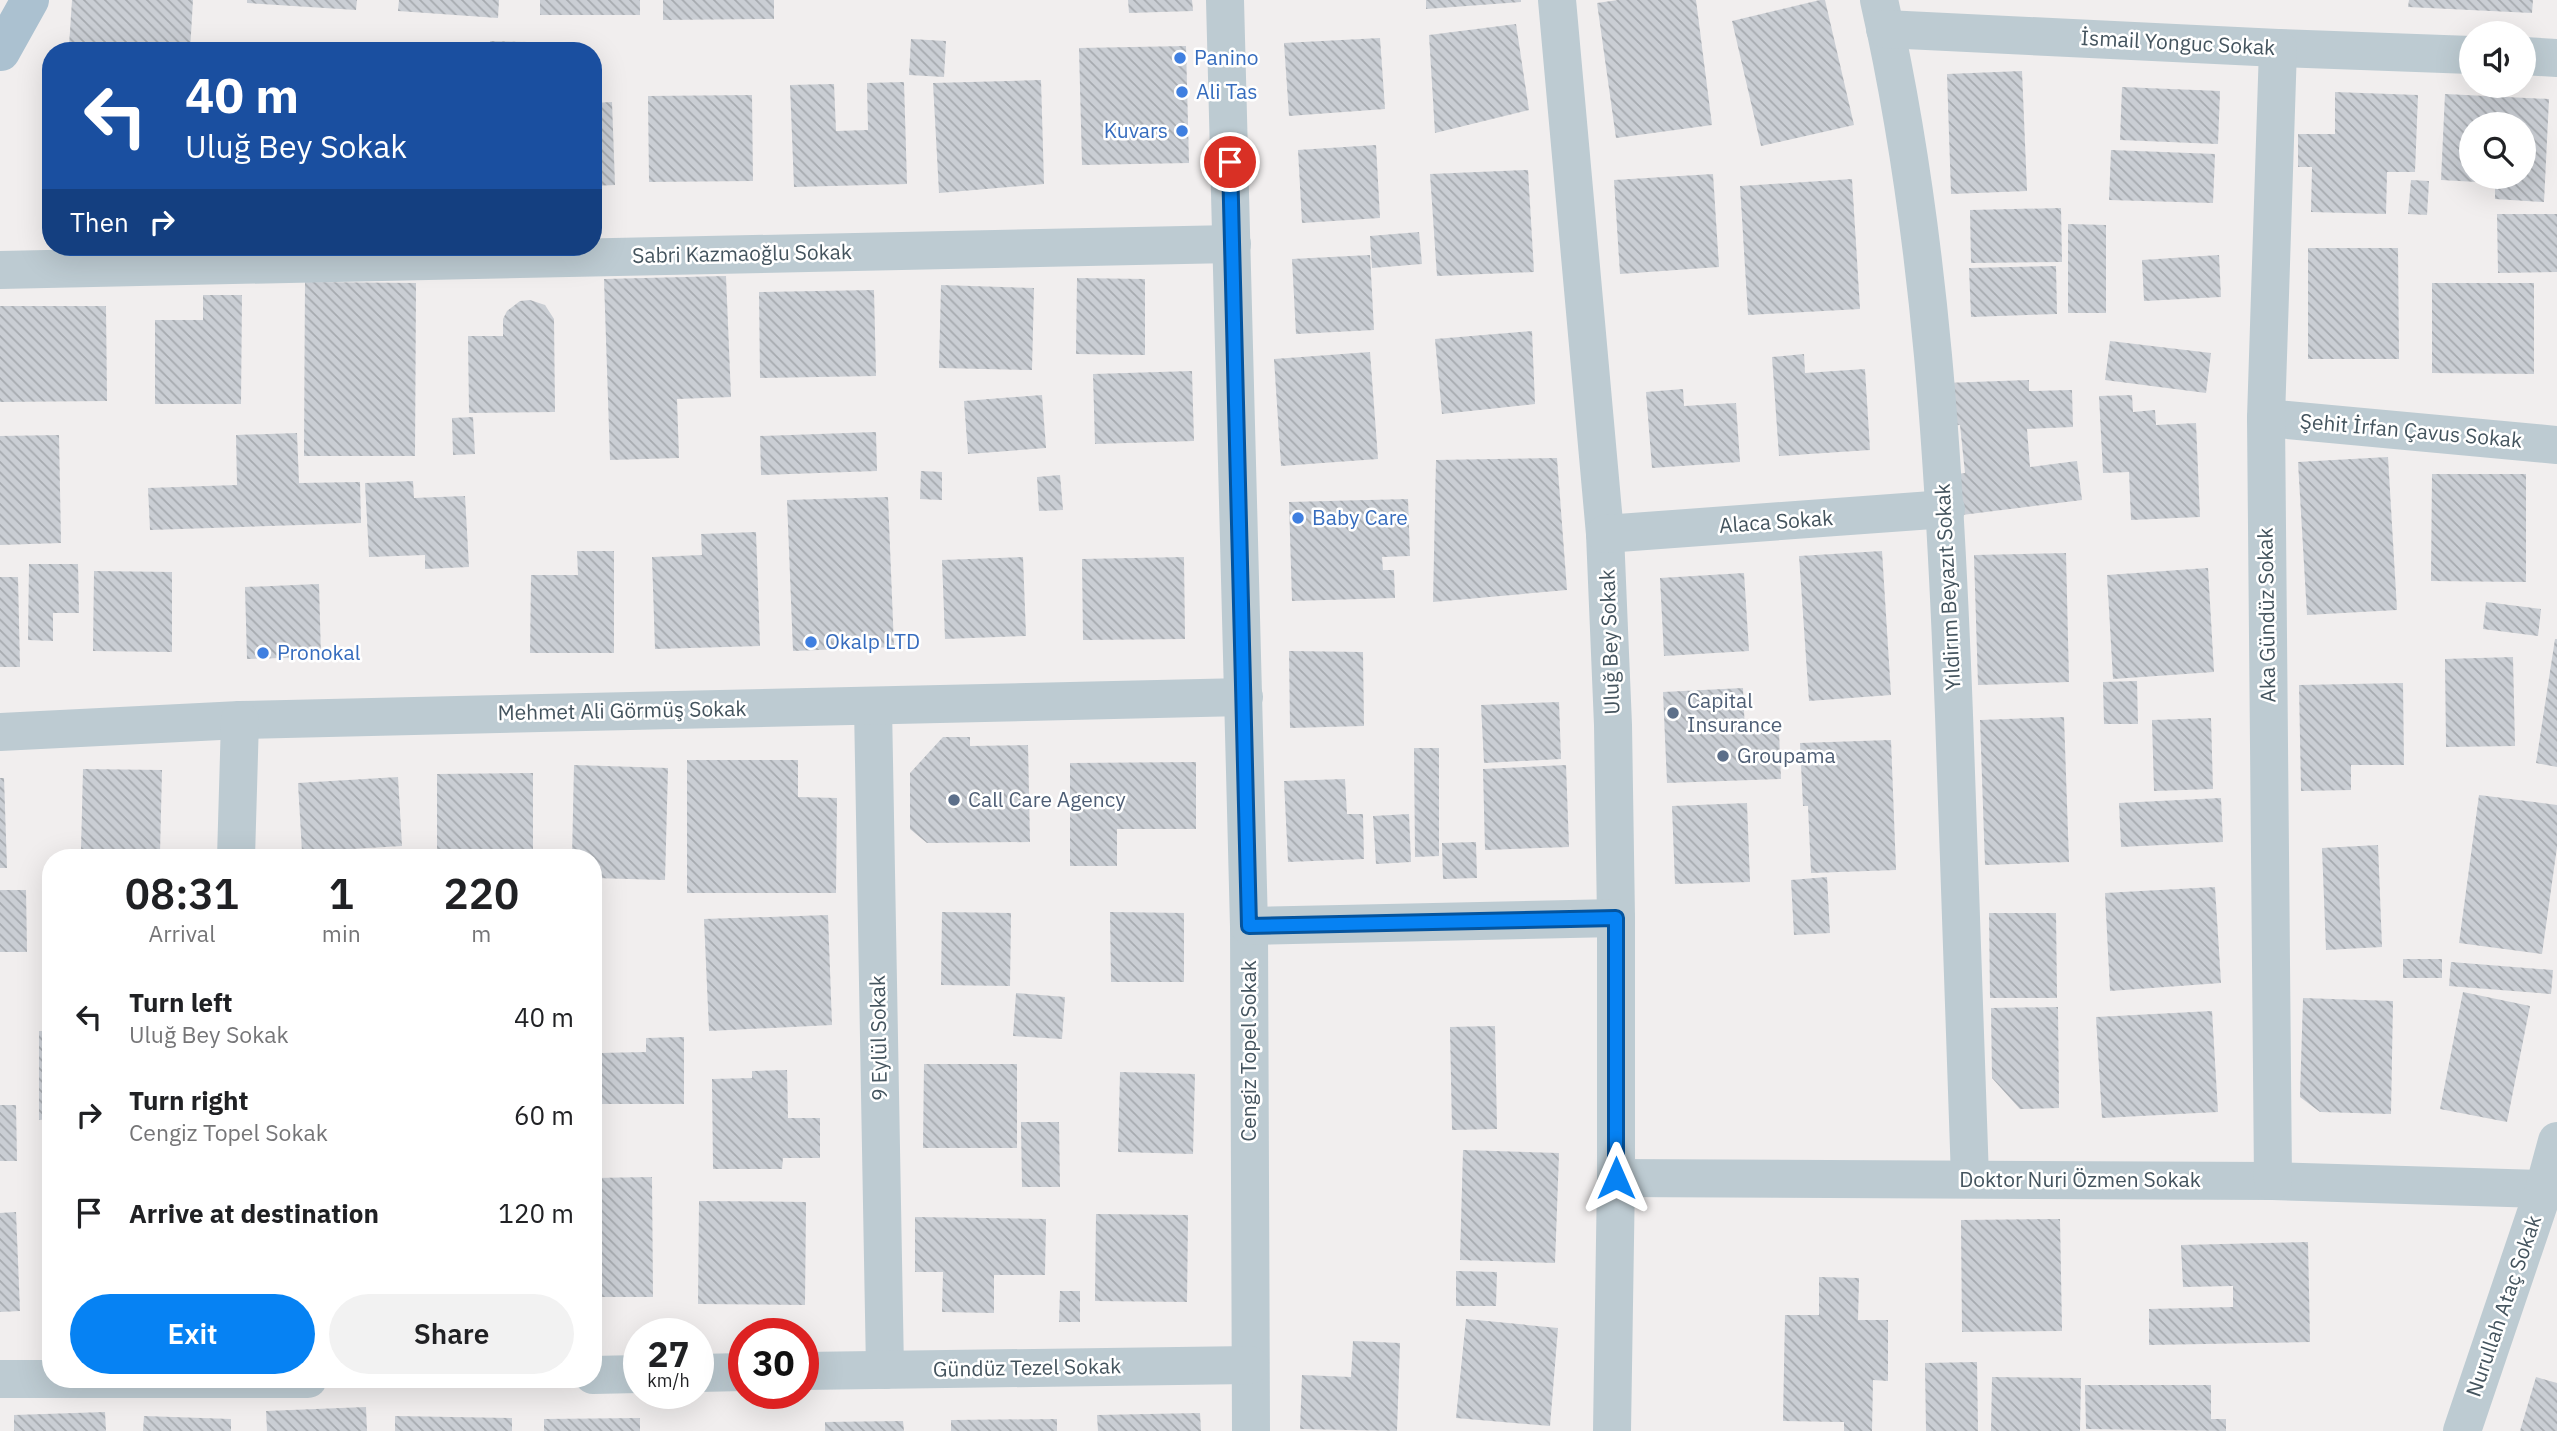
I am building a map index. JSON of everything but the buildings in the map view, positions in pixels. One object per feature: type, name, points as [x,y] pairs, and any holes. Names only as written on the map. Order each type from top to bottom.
[{"type":"main road","points":[[1,55],[9,0]]},
{"type":"main road","points":[[1,55],[30,0]]},
{"type":"street","name":"Cengiz Topel Sokak","points":[[1226,0],[1249,926],[1251,1431]]},
{"type":"street","name":"Uluğ Bey Sokak","points":[[1557,0],[1605,534],[1613,725],[1616,1178],[1612,1431]]},
{"type":"street","name":"İsmail Yonguc Sokak","points":[[1882,14],[2278,48],[2459,55]]},
{"type":"street","name":"Yıldirım Beyazıt Sokak","points":[[1882,14],[1911,176],[1946,509],[1970,1179]]},
{"type":"street","name":"Aka Gündüz Sokak","points":[[2273,1181],[2266,418],[2278,48]]},
{"type":"street","points":[[2536,57],[2557,58]]},
{"type":"street","name":"Sabri Kazmaoğlu Sokak","points":[[0,270],[1232,244]]},
{"type":"street","name":"Şehit İrfan Çavus Sokak","points":[[2266,418],[2557,445]]},
{"type":"street","name":"Alaca Sokak","points":[[1605,534],[1946,509]]},
{"type":"street","name":"Mehmet Ali Görmüş Sokak","points":[[0,732],[240,720],[1244,697]]},
{"type":"street","name":"9 Eylül Sokak","points":[[873,706],[885,1370]]},
{"type":"street","points":[[236,849],[240,720]]},
{"type":"street","points":[[1249,926],[1616,918]]},
{"type":"street","name":"Nurullah Ataç Sokak","points":[[2462,1431],[2544,1189],[2557,1141]]},
{"type":"street","name":"Doktor Nuri Özmen Sokak","points":[[1616,1178],[2273,1181],[2544,1189]]},
{"type":"street","name":"Gündüz Tezel Sokak","points":[[819,1371],[1250,1365]]},
{"type":"street","points":[[602,1375],[623,1374]]},
{"type":"street","points":[[0,1379],[42,1379]]},
{"type":"place","name":"Panino","points":[[1180,58]]},
{"type":"place","name":"Ali Tas","points":[[1182,92]]},
{"type":"place","name":"Kuvars","points":[[1182,131]]},
{"type":"place","name":"Baby Care","points":[[1298,518]]},
{"type":"place","name":"Okalp LTD","points":[[811,642]]},
{"type":"place","name":"Pronokal","points":[[263,653]]},
{"type":"place","name":"Capital Insurance","points":[[1673,713]]},
{"type":"place","name":"Groupama","points":[[1723,756]]},
{"type":"place","name":"Call Care Agency","points":[[954,800]]},
{"type":"route","points":[[1230,162],[1249,926],[1616,918],[1616,1178]]}]
